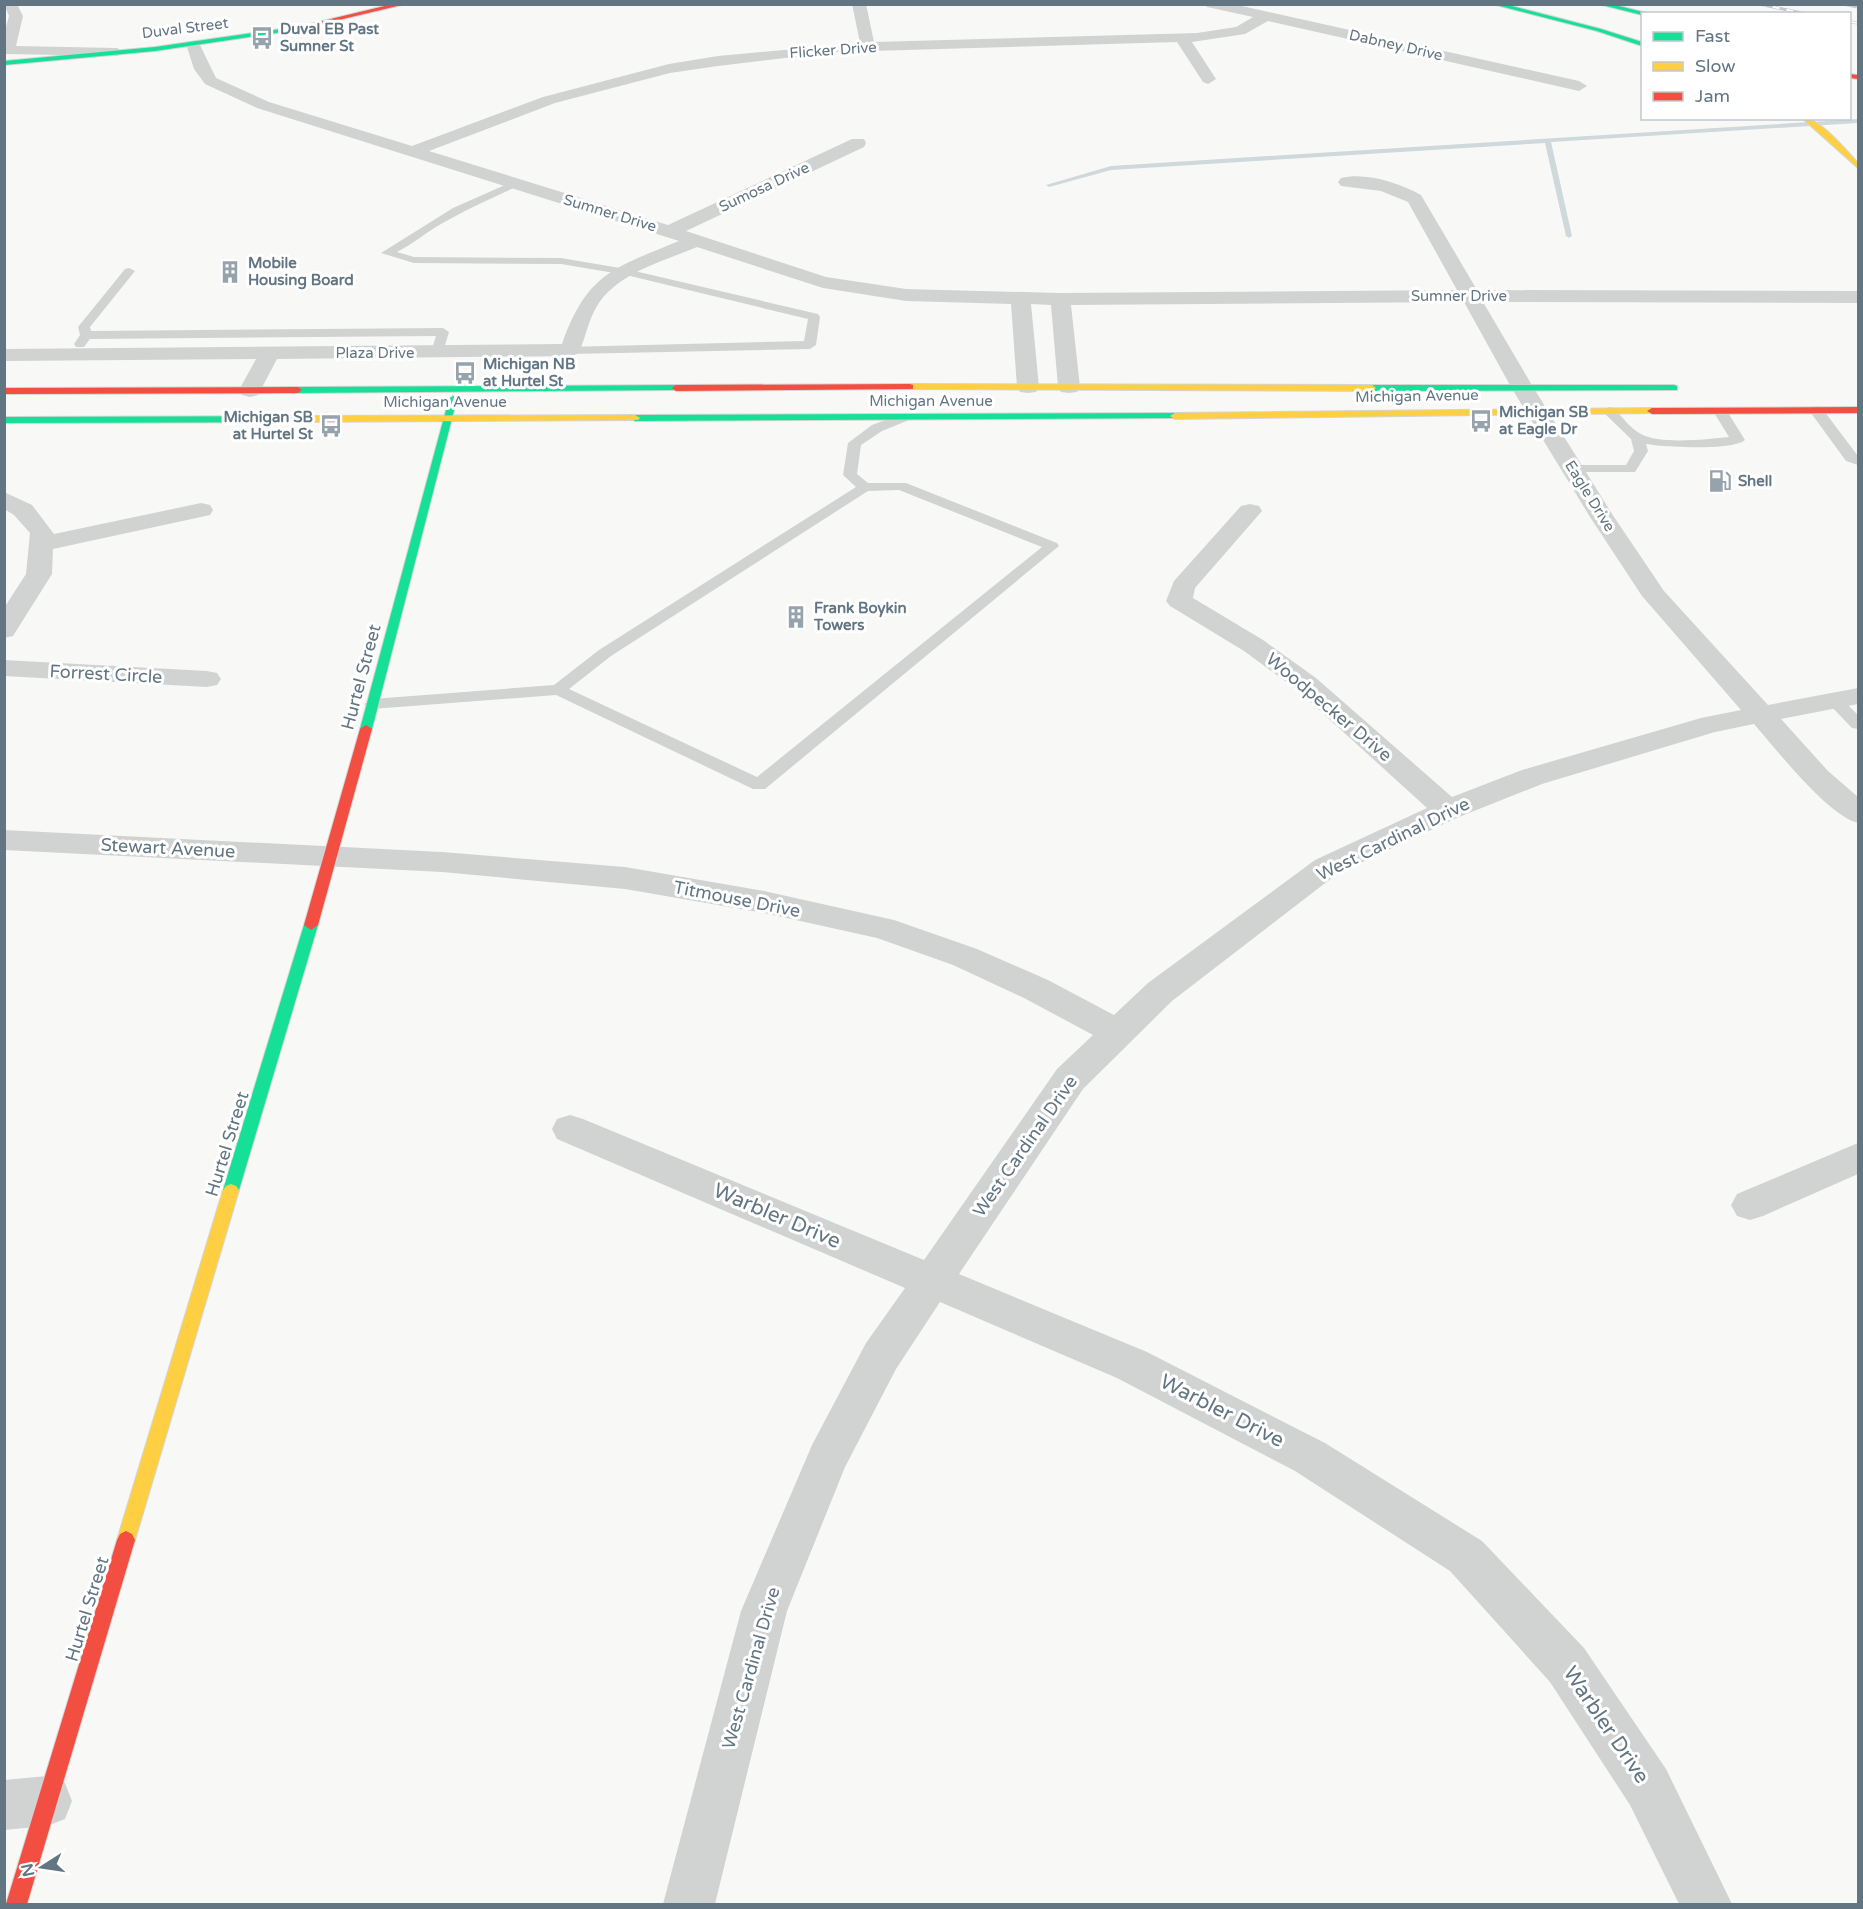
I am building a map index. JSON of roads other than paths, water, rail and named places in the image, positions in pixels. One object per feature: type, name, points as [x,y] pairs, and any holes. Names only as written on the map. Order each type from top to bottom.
[{"type":"main road","name":"Duval Street","points":[[6,54],[183,33],[270,20],[348,4]]},
{"type":"main road","name":"Duval Street","points":[[120,52],[193,44],[307,26],[403,4]]},
{"type":"main road","points":[[1497,4],[1641,32]]},
{"type":"main road","points":[[1497,4],[1599,30],[1641,44]]},
{"type":"main road","points":[[1601,4],[1641,13]]},
{"type":"main road","points":[[1808,120],[1827,135],[1858,166]]},
{"type":"main road","name":"Michigan Avenue","points":[[4,391],[1028,387],[1690,388]]},
{"type":"main road","name":"Hurtel Street","points":[[16,1905],[26,1803],[332,856],[447,418],[457,389]]},
{"type":"main road","name":"Michigan Avenue","points":[[4,420],[904,417],[1858,410]]},
{"type":"street","points":[[10,4],[16,16],[6,54],[120,52]]},
{"type":"street","points":[[859,4],[868,47]]},
{"type":"street","name":"Dabney Drive","points":[[1212,4],[1579,86]]},
{"type":"street","name":"Flicker Drive","points":[[410,152],[549,100],[669,69],[730,59],[868,47],[1182,38],[1240,31],[1266,16]]},
{"type":"street","points":[[1182,38],[1208,79]]},
{"type":"street","name":"Sumner Drive","points":[[193,44],[202,69],[210,81],[263,105],[823,282],[906,295],[1060,299],[1470,296],[1858,297]]},
{"type":"street","name":"Sumosa Drive","points":[[669,232],[858,143]]},
{"type":"street","name":"Eagle Drive","points":[[1347,182],[1371,183],[1401,190],[1415,199],[1522,387],[1654,596],[1818,778],[1858,813]]},
{"type":"street","points":[[570,350],[589,303],[601,288],[626,272],[696,241]]},
{"type":"street","points":[[1021,298],[1028,387]]},
{"type":"street","points":[[1060,299],[1069,387]]},
{"type":"street","name":"Plaza Drive","points":[[4,355],[570,350]]},
{"type":"street","points":[[250,390],[270,353]]},
{"type":"street","points":[[4,499],[23,510],[42,532],[39,574],[4,630]]},
{"type":"street","points":[[41,544],[201,510]]},
{"type":"street","name":"Woodpecker Drive","points":[[1250,511],[1183,586],[1179,602],[1210,618],[1266,654],[1323,697],[1448,810]]},
{"type":"street","name":"Forrest Circle","points":[[4,668],[207,679]]},
{"type":"street","name":"West Cardinal Drive","points":[[689,1905],[764,1611],[827,1459],[881,1356],[1070,1080],[1160,992],[1326,867],[1448,810],[1532,777],[1711,724],[1846,698]]},
{"type":"street","name":"Stewart Avenue","points":[[4,840],[332,856]]},
{"type":"street","name":"Titmouse Drive","points":[[332,856],[442,862],[625,878],[764,902],[883,928],[965,957],[1036,989],[1118,1033]]},
{"type":"street","name":"Warbler Drive","points":[[570,1129],[1132,1365],[1310,1457],[1466,1556],[1567,1665],[1648,1787],[1706,1905]]},
{"type":"street","points":[[1749,1205],[1858,1158]]},
{"type":"lane","points":[[514,184],[457,210],[421,231],[413,240],[387,253],[414,260],[561,261],[626,272],[814,318],[810,345],[570,350]]},
{"type":"lane","points":[[74,354],[86,335],[84,327],[129,271]]},
{"type":"lane","points":[[86,335],[443,332],[437,352]]},
{"type":"lane","points":[[1816,410],[1851,458],[1858,461]]},
{"type":"lane","points":[[1609,411],[1637,438],[1651,442],[1690,443],[1738,440],[1720,411]]},
{"type":"lane","points":[[865,487],[850,475],[855,443],[877,428],[904,417]]},
{"type":"lane","points":[[1572,469],[1630,469],[1641,451],[1637,438]]},
{"type":"lane","points":[[372,704],[558,690],[759,785],[1052,546],[901,486],[865,487],[605,653],[558,690]]},
{"type":"lane","points":[[1846,698],[1858,724]]},
{"type":"waterway","points":[[1547,141],[1858,121]]},
{"type":"waterway","points":[[1049,185],[1111,168],[1547,141]]},
{"type":"waterway","points":[[1547,141],[1569,236]]},
{"type":"railway","points":[[1759,4],[1797,12]]},
{"type":"railway","points":[[1843,4],[1858,7]]},
{"type":"railway","points":[[1851,22],[1858,23]]},
{"type":"place","name":"Duval EB Past Sumner St","points":[[262,38]]},
{"type":"place","name":"Mobile Housing Board","points":[[230,272]]},
{"type":"place","name":"Michigan NB at Hurtel St","points":[[465,373]]},
{"type":"place","name":"Michigan SB at Eagle Dr","points":[[1481,421]]},
{"type":"place","name":"Michigan SB at Hurtel St","points":[[331,426]]},
{"type":"place","name":"Shell","points":[[1720,481]]},
{"type":"place","name":"Frank Boykin Towers","points":[[796,617]]}]
